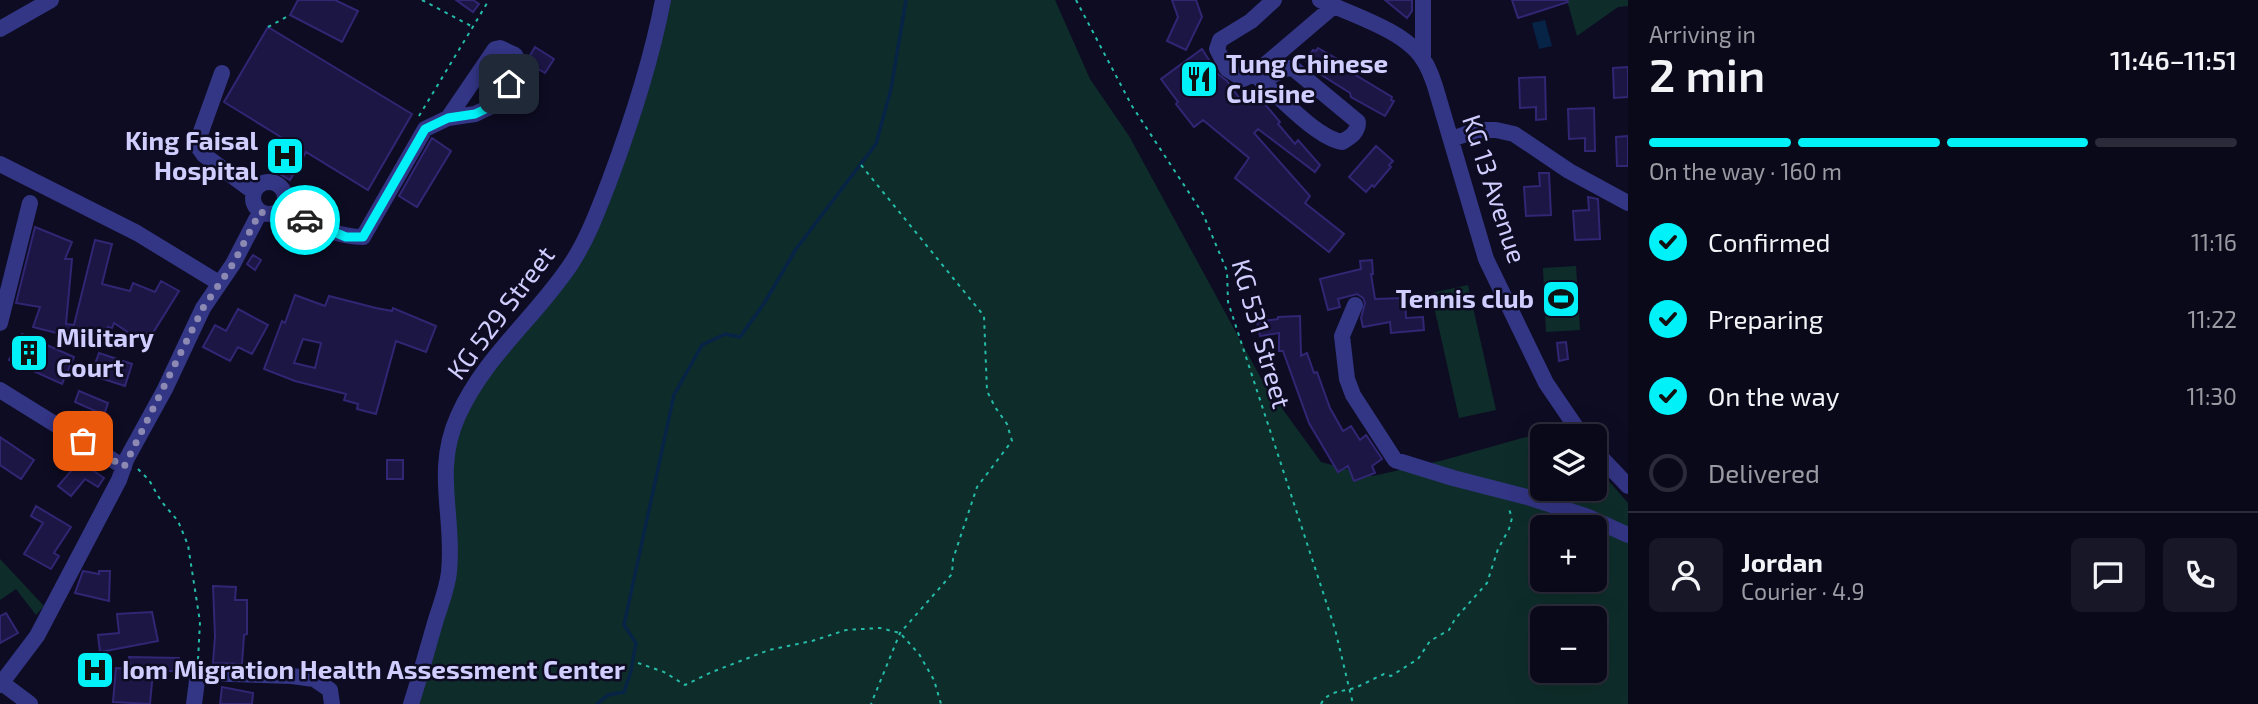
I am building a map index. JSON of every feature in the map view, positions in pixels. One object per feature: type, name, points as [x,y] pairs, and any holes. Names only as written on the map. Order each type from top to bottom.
[{"type":"street","points":[[0,29],[51,0]]},
{"type":"street","name":"KG 529 Street","points":[[411,704],[445,594],[449,571],[450,542],[445,469],[448,447],[457,418],[471,390],[506,341],[521,328],[571,264],[593,225],[633,119],[663,0]]},
{"type":"street","points":[[1258,77],[1331,140],[1342,142],[1353,135],[1358,127],[1358,122],[1294,69],[1287,68],[1243,79],[1227,69],[1217,49],[1220,40],[1251,21],[1274,0]]},
{"type":"street","points":[[1423,0],[1423,58]]},
{"type":"street","points":[[1258,77],[1327,3]]},
{"type":"street","name":"KG 13 Avenue","points":[[1327,3],[1388,31],[1407,43],[1423,58],[1452,139],[1486,259],[1546,383],[1574,424]]},
{"type":"street","points":[[281,209],[334,233],[346,237],[363,237],[425,129],[448,118],[475,114],[494,105],[516,73],[518,62],[515,55],[500,48],[495,49],[448,118]]},
{"type":"street","points":[[222,73],[198,140],[199,148],[204,155],[254,192]]},
{"type":"street","points":[[1452,139],[1477,130],[1514,134],[1569,171],[1628,204]]},
{"type":"street","points":[[0,164],[137,233],[219,283]]},
{"type":"street","points":[[263,183],[278,185],[284,194],[284,205],[281,209],[271,214],[260,212],[254,204],[254,192],[263,183]]},
{"type":"street","points":[[0,323],[30,203]]},
{"type":"street","points":[[30,704],[1,684],[37,636],[165,389],[203,308],[233,264],[260,212]]},
{"type":"street","points":[[1355,305],[1342,336],[1347,379],[1353,395],[1395,460],[1586,516],[1628,535]]},
{"type":"street","points":[[0,390],[125,463]]},
{"type":"street","points":[[1607,464],[1628,486]]},
{"type":"street","points":[[194,704],[198,673],[292,676],[314,680],[330,691],[332,704]]},
{"type":"path","points":[[422,0],[473,27]]},
{"type":"path","points":[[425,129],[418,115],[489,0]]},
{"type":"path","name":"KG 531 Street","points":[[1076,0],[1132,106],[1203,214],[1227,271],[1228,302],[1327,603],[1353,704]]},
{"type":"path","points":[[268,27],[290,15]]},
{"type":"path","points":[[861,165],[984,316],[987,391],[1007,424],[1012,441],[977,486],[953,559],[952,574],[900,634],[871,704]]},
{"type":"path","points":[[125,463],[149,480],[161,501],[178,521],[186,538],[200,622],[198,673]]},
{"type":"path","points":[[1321,704],[1324,697],[1384,674],[1391,676],[1418,659],[1430,641],[1449,630],[1455,619],[1488,583],[1498,549],[1509,529],[1512,518],[1508,513],[1507,502],[1513,493]]},
{"type":"path","points":[[638,663],[685,685],[769,650],[846,631],[880,628],[900,634],[919,654],[934,680],[941,704]]},
{"type":"green space","points":[[668,0],[1055,0],[1090,79],[1129,136],[1263,382],[1321,462],[1373,476],[1530,436],[1530,501],[1607,501],[1607,479],[1628,503],[1628,704],[407,704],[441,580],[452,438],[484,374],[567,264],[605,196]]},
{"type":"green space","points":[[1567,0],[1628,0],[1628,6],[1618,7],[1577,36]]},
{"type":"green space","name":"Tennis club","points":[[1576,266],[1580,330],[1546,332],[1543,268]]},
{"type":"green space","points":[[1468,285],[1496,410],[1459,418],[1431,293]]},
{"type":"green space","points":[[0,559],[44,606],[36,615],[16,589],[0,600]]},
{"type":"water","points":[[1545,20],[1552,46],[1539,49],[1532,23]]},
{"type":"building","points":[[298,0],[335,0],[358,11],[342,42],[290,15]]},
{"type":"building","points":[[456,0],[473,0],[479,4],[473,12]]},
{"type":"building","points":[[1172,0],[1196,0],[1202,17],[1186,50],[1167,41],[1178,17]]},
{"type":"building","points":[[1385,0],[1412,0],[1412,11],[1407,18]]},
{"type":"building","points":[[1512,0],[1567,0],[1568,2],[1518,18]]},
{"type":"building","name":"King Faisal Hospital","points":[[268,27],[412,114],[368,190],[306,152],[290,180],[273,170],[289,142],[224,102]]},
{"type":"building","points":[[535,47],[554,59],[545,73],[528,63]]},
{"type":"building","points":[[1318,48],[1351,67],[1349,71],[1392,97],[1391,100],[1394,101],[1385,116],[1351,97],[1350,93],[1315,71],[1306,61],[1313,50]]},
{"type":"building","points":[[1202,49],[1218,74],[1227,81],[1243,103],[1254,91],[1295,144],[1298,140],[1320,165],[1315,172],[1258,129],[1254,133],[1310,196],[1305,203],[1344,234],[1329,252],[1235,178],[1249,158],[1203,120],[1194,127],[1176,104],[1178,102],[1161,79]]},
{"type":"building","points":[[1628,67],[1628,97],[1614,98],[1613,68]]},
{"type":"building","points":[[1545,77],[1546,119],[1536,120],[1536,107],[1520,108],[1519,78]]},
{"type":"building","points":[[1594,108],[1595,151],[1585,151],[1585,138],[1569,139],[1568,109]]},
{"type":"building","points":[[1628,136],[1628,166],[1617,166],[1616,137]]},
{"type":"building","points":[[432,138],[451,151],[417,207],[399,196]]},
{"type":"building","points":[[1376,146],[1393,161],[1374,187],[1372,185],[1366,192],[1349,177]]},
{"type":"building","points":[[1539,173],[1549,173],[1551,215],[1526,216],[1524,187],[1540,186]]},
{"type":"building","points":[[1588,197],[1598,199],[1600,239],[1575,240],[1573,211],[1589,210]]},
{"type":"building","points":[[35,227],[72,242],[65,259],[72,259],[66,324],[74,325],[95,240],[112,244],[102,284],[130,291],[133,283],[155,292],[161,281],[179,291],[146,344],[114,323],[112,328],[108,327],[104,345],[33,327],[40,307],[16,303]]},
{"type":"building","points":[[253,255],[261,260],[255,270],[247,264]]},
{"type":"building","points":[[1372,260],[1375,299],[1405,298],[1406,318],[1423,317],[1424,330],[1391,333],[1390,322],[1363,327],[1361,318],[1365,303],[1357,294],[1338,299],[1340,307],[1328,310],[1320,279],[1361,269],[1360,261]]},
{"type":"building","points":[[295,295],[325,306],[329,296],[392,311],[393,308],[436,326],[426,352],[396,341],[376,414],[357,409],[358,404],[344,400],[346,394],[295,381],[264,369],[282,321],[285,323]],"holes":[[[303,339],[321,343],[315,368],[294,363]]]},
{"type":"building","points":[[238,309],[268,325],[252,354],[238,347],[230,361],[203,347],[215,325],[226,331]]},
{"type":"building","points":[[1300,316],[1301,356],[1307,353],[1330,408],[1343,431],[1351,426],[1360,440],[1366,435],[1382,459],[1372,466],[1375,473],[1354,481],[1348,466],[1338,472],[1309,423],[1283,351],[1279,351],[1279,333],[1260,336],[1257,322]]},
{"type":"building","points":[[22,334],[74,357],[62,384],[9,360]]},
{"type":"building","points":[[1566,342],[1568,359],[1559,361],[1557,343]]},
{"type":"building","points":[[99,353],[132,364],[125,386],[91,375]]},
{"type":"building","points":[[79,391],[108,403],[104,415],[75,402]]},
{"type":"building","points":[[0,437],[34,460],[21,479],[0,465]]},
{"type":"building","points":[[66,452],[104,478],[98,487],[85,479],[71,496],[58,486],[72,470],[59,462]]},
{"type":"building","points":[[387,460],[403,460],[403,479],[387,479]]},
{"type":"building","points":[[36,506],[71,527],[54,553],[59,556],[51,569],[24,554],[43,523],[31,516]]},
{"type":"building","points":[[83,571],[99,574],[99,571],[110,571],[109,601],[75,593]]},
{"type":"building","points":[[213,586],[236,587],[235,600],[247,600],[247,634],[244,635],[242,664],[213,663]]},
{"type":"building","points":[[152,612],[158,641],[100,652],[98,635],[119,633],[117,614]]},
{"type":"building","points":[[6,613],[18,633],[0,643],[0,616]]},
{"type":"building","points":[[129,657],[179,658],[179,671],[153,671],[150,704],[113,702],[116,668],[131,669]]},
{"type":"building","points":[[222,687],[253,693],[252,704],[220,704]]},
{"type":"waterway","points":[[597,704],[608,695],[624,692],[631,671],[636,643],[624,625],[674,395],[702,345],[725,334],[740,337],[765,302],[796,249],[876,144],[891,89],[906,0]]},
{"type":"way so far","points":[[83,441],[124,467],[203,308],[233,264],[260,212],[271,214],[281,209],[305,220]]},
{"type":"place","name":"Tung Chinese Cuisine","points":[[1199,79]]},
{"type":"place","name":"King Faisal Hospital","points":[[285,156]]},
{"type":"place","name":"Tennis club","points":[[1561,299]]},
{"type":"place","name":"Military Court","points":[[29,353]]},
{"type":"place","name":"Iom Migration Health Assessment Center","points":[[95,670]]},
{"type":"route","points":[[305,220],[346,237],[363,237],[425,129],[448,118],[475,114],[494,105],[509,84]]}]
